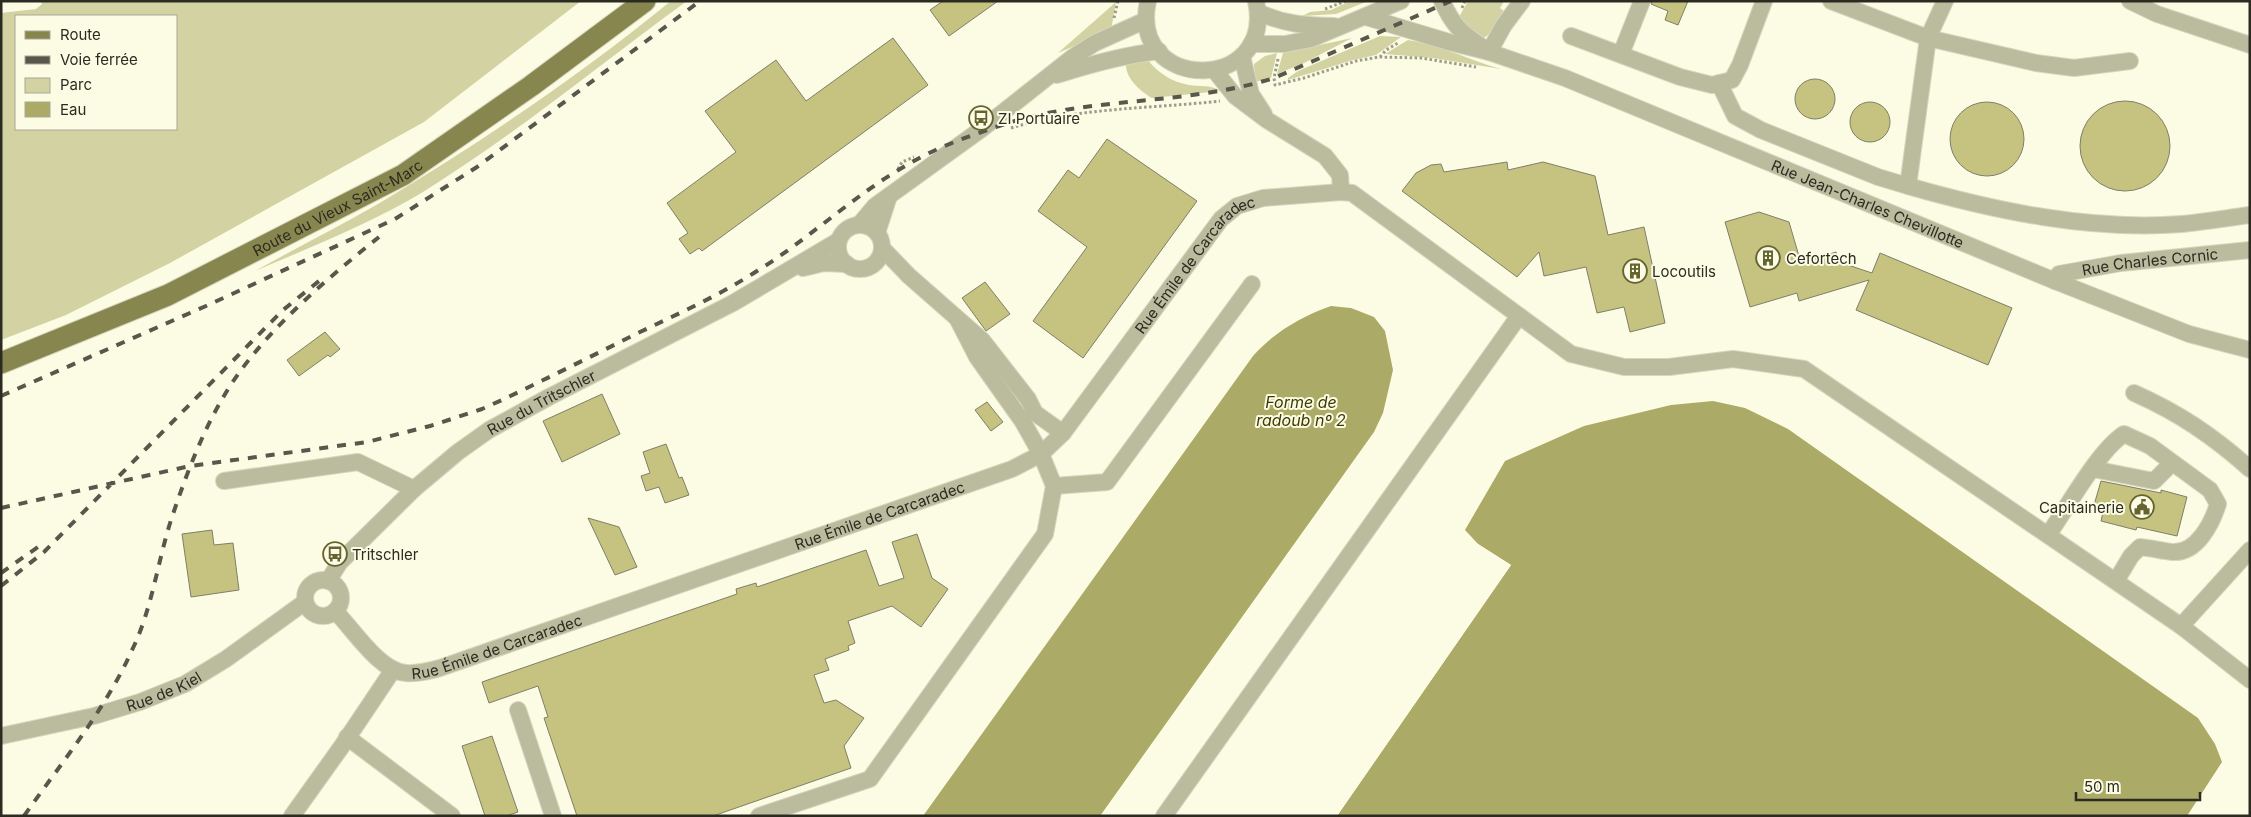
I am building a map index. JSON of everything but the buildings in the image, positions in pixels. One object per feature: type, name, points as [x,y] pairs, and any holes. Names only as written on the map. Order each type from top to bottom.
[{"type":"main road","name":"Route du Vieux Saint-Marc","points":[[1,355],[90,319],[248,244],[394,164],[529,74],[625,1]]},
{"type":"main road","name":"Route du Vieux Saint-Marc","points":[[1,363],[168,295],[403,175],[531,86],[645,1]]},
{"type":"street","points":[[1148,1],[1146,20],[1150,37],[1159,51],[1170,62],[1184,69],[1199,72],[1214,71],[1229,65],[1246,50],[1257,28],[1257,6]]},
{"type":"street","points":[[1246,50],[1311,39],[1401,1]]},
{"type":"street","name":"Rue Jean-Charles Chevillotte","points":[[1442,1],[1453,24],[1460,32],[1489,52]]},
{"type":"street","points":[[1489,52],[1504,26],[1522,1]]},
{"type":"street","points":[[1621,54],[1642,1]]},
{"type":"street","points":[[1571,36],[1680,76],[1712,84],[1719,83],[1732,80],[1740,66],[1764,1]]},
{"type":"street","points":[[1831,1],[1928,38],[2036,63],[2074,68],[2130,60]]},
{"type":"street","points":[[1908,186],[1928,38],[1945,1]]},
{"type":"street","points":[[2130,1],[2164,17],[2250,45]]},
{"type":"street","points":[[1257,6],[1281,22],[1302,26],[1341,26]]},
{"type":"street","name":"Rue Jean-Charles Chevillotte","points":[[1366,17],[1489,52],[1565,78],[2055,282],[2189,334],[2250,350]]},
{"type":"street","points":[[909,276],[870,266],[858,268],[847,264],[840,256],[838,241],[844,231],[859,225],[874,206],[890,196],[1073,57],[1095,43],[1146,20]]},
{"type":"street","points":[[1246,50],[1252,94],[1267,120]]},
{"type":"street","points":[[1046,79],[1104,60],[1125,55],[1159,51]]},
{"type":"street","points":[[1214,71],[1235,96],[1267,120],[1325,156],[1340,175],[1341,192],[1352,193],[1571,354],[1624,367],[1670,366],[1733,358],[1804,369],[2181,626],[2250,680]]},
{"type":"street","points":[[1719,83],[1735,116],[1760,130],[1878,177],[1964,202],[2056,219],[2131,225],[2181,224],[2250,215]]},
{"type":"street","name":"Rue Émile de Carcaradec","points":[[335,611],[377,660],[392,670],[405,673],[420,673],[440,668],[1012,469],[1041,454],[1064,433],[1226,214],[1237,206],[1263,198],[1341,192]]},
{"type":"street","points":[[870,266],[876,262],[890,196]]},
{"type":"street","points":[[859,225],[869,227],[909,276],[992,352],[1024,393],[1035,413],[1064,433]]},
{"type":"street","name":"Rue du Tritschler","points":[[328,581],[340,562],[414,489],[458,452],[504,422],[594,373],[733,303],[789,272],[838,241]]},
{"type":"street","name":"Rue Charles Cornic","points":[[2055,282],[2059,274],[2121,263],[2250,250]]},
{"type":"street","name":"Rue du Tritschler","points":[[789,272],[824,263],[847,264]]},
{"type":"street","points":[[1054,486],[1107,482],[1252,284]]},
{"type":"street","points":[[1164,816],[1519,316]]},
{"type":"street","points":[[759,816],[870,779],[1045,534],[1054,486],[1041,454],[1009,402],[977,357],[958,320]]},
{"type":"street","points":[[2134,393],[2172,411],[2216,439],[2250,469]]},
{"type":"street","points":[[2048,535],[2093,469],[2115,440],[2124,434],[2150,446],[2210,490],[2218,504],[2213,519],[2189,549],[2173,552],[2140,547],[2131,556],[2116,582]]},
{"type":"street","points":[[224,481],[358,462],[414,489]]},
{"type":"street","points":[[2093,469],[2154,482],[2172,463]]},
{"type":"street","points":[[2181,626],[2250,550]]},
{"type":"street","points":[[316,581],[328,581],[334,583],[341,594],[341,600],[335,611],[324,616],[318,615],[312,612],[305,602],[305,596],[311,584],[316,581]]},
{"type":"street","name":"Rue de Kiel","points":[[1,736],[94,716],[140,702],[177,687],[226,659],[305,602]]},
{"type":"street","points":[[292,816],[348,738],[392,670]]},
{"type":"street","points":[[518,710],[553,816]]},
{"type":"street","points":[[348,738],[452,816]]},
{"type":"path","points":[[1316,10],[1346,1]]},
{"type":"path","points":[[1275,84],[1274,78],[1279,54],[1285,44]]},
{"type":"path","points":[[1252,94],[1275,84],[1304,78],[1356,61],[1379,57],[1421,58],[1482,68]]},
{"type":"path","points":[[1021,124],[1071,113],[1130,107],[1180,106],[1223,101],[1235,96]]},
{"type":"green space","points":[[41,1],[581,1],[424,122],[170,263],[66,315],[1,340],[1,13],[36,9],[42,4]]},
{"type":"green space","points":[[671,1],[687,1],[524,123],[457,170],[403,204],[255,271],[378,204],[491,133],[601,56]]},
{"type":"green space","points":[[1350,1],[1368,1],[1336,14],[1302,16],[1310,12],[1331,10]]},
{"type":"green space","points":[[1468,1],[1504,1],[1500,8],[1505,12],[1488,35],[1479,37],[1474,34],[1459,17]]},
{"type":"green space","points":[[1116,2],[1111,30],[1058,53]]},
{"type":"green space","points":[[1380,36],[1401,37],[1376,55],[1288,80],[1298,71]]},
{"type":"green space","points":[[1352,38],[1304,63],[1277,74],[1283,53]]},
{"type":"green space","points":[[1408,40],[1432,45],[1501,69],[1433,58],[1385,54]]},
{"type":"green space","points":[[1277,53],[1271,78],[1255,82],[1254,64],[1265,56]]},
{"type":"green space","points":[[1148,60],[1161,73],[1177,82],[1213,87],[1220,91],[1152,98],[1133,82],[1126,67],[1126,61]]},
{"type":"water","name":"Forme de radoub nº 2","points":[[1331,306],[1351,308],[1374,317],[1385,331],[1393,370],[1383,413],[1374,432],[1100,816],[923,816],[1253,356],[1289,326]]},
{"type":"water","points":[[1713,401],[1745,408],[1788,429],[2198,718],[2215,744],[2222,762],[2187,816],[1337,816],[1511,565],[1478,544],[1465,530],[1505,461],[1584,426],[1671,405]]},
{"type":"pier","points":[[1470,539],[1511,565],[1337,816],[1334,816],[1508,566],[1476,546]]},
{"type":"railway","points":[[1,396],[206,306],[395,219],[477,167],[700,1]]},
{"type":"railway","points":[[1,508],[190,466],[367,442],[430,426],[482,409],[729,288],[795,245],[887,177],[917,159],[949,144],[993,128],[1062,110],[1204,93],[1274,78],[1451,1]]},
{"type":"railway","points":[[24,816],[97,714],[133,648],[146,616],[179,496],[199,445],[224,396],[249,360],[283,322],[340,269],[379,237]]},
{"type":"railway","points":[[1,586],[44,552],[283,310],[324,277]]},
{"type":"railway","points":[[1,573],[45,542]]},
{"type":"place","name":"ZI Portuaire","points":[[981,118]]},
{"type":"place","name":"Cefortech","points":[[1768,258]]},
{"type":"place","name":"Locoutils","points":[[1635,271]]},
{"type":"place","name":"Capitainerie","points":[[2142,507]]},
{"type":"place","name":"Tritschler","points":[[335,554]]}]
